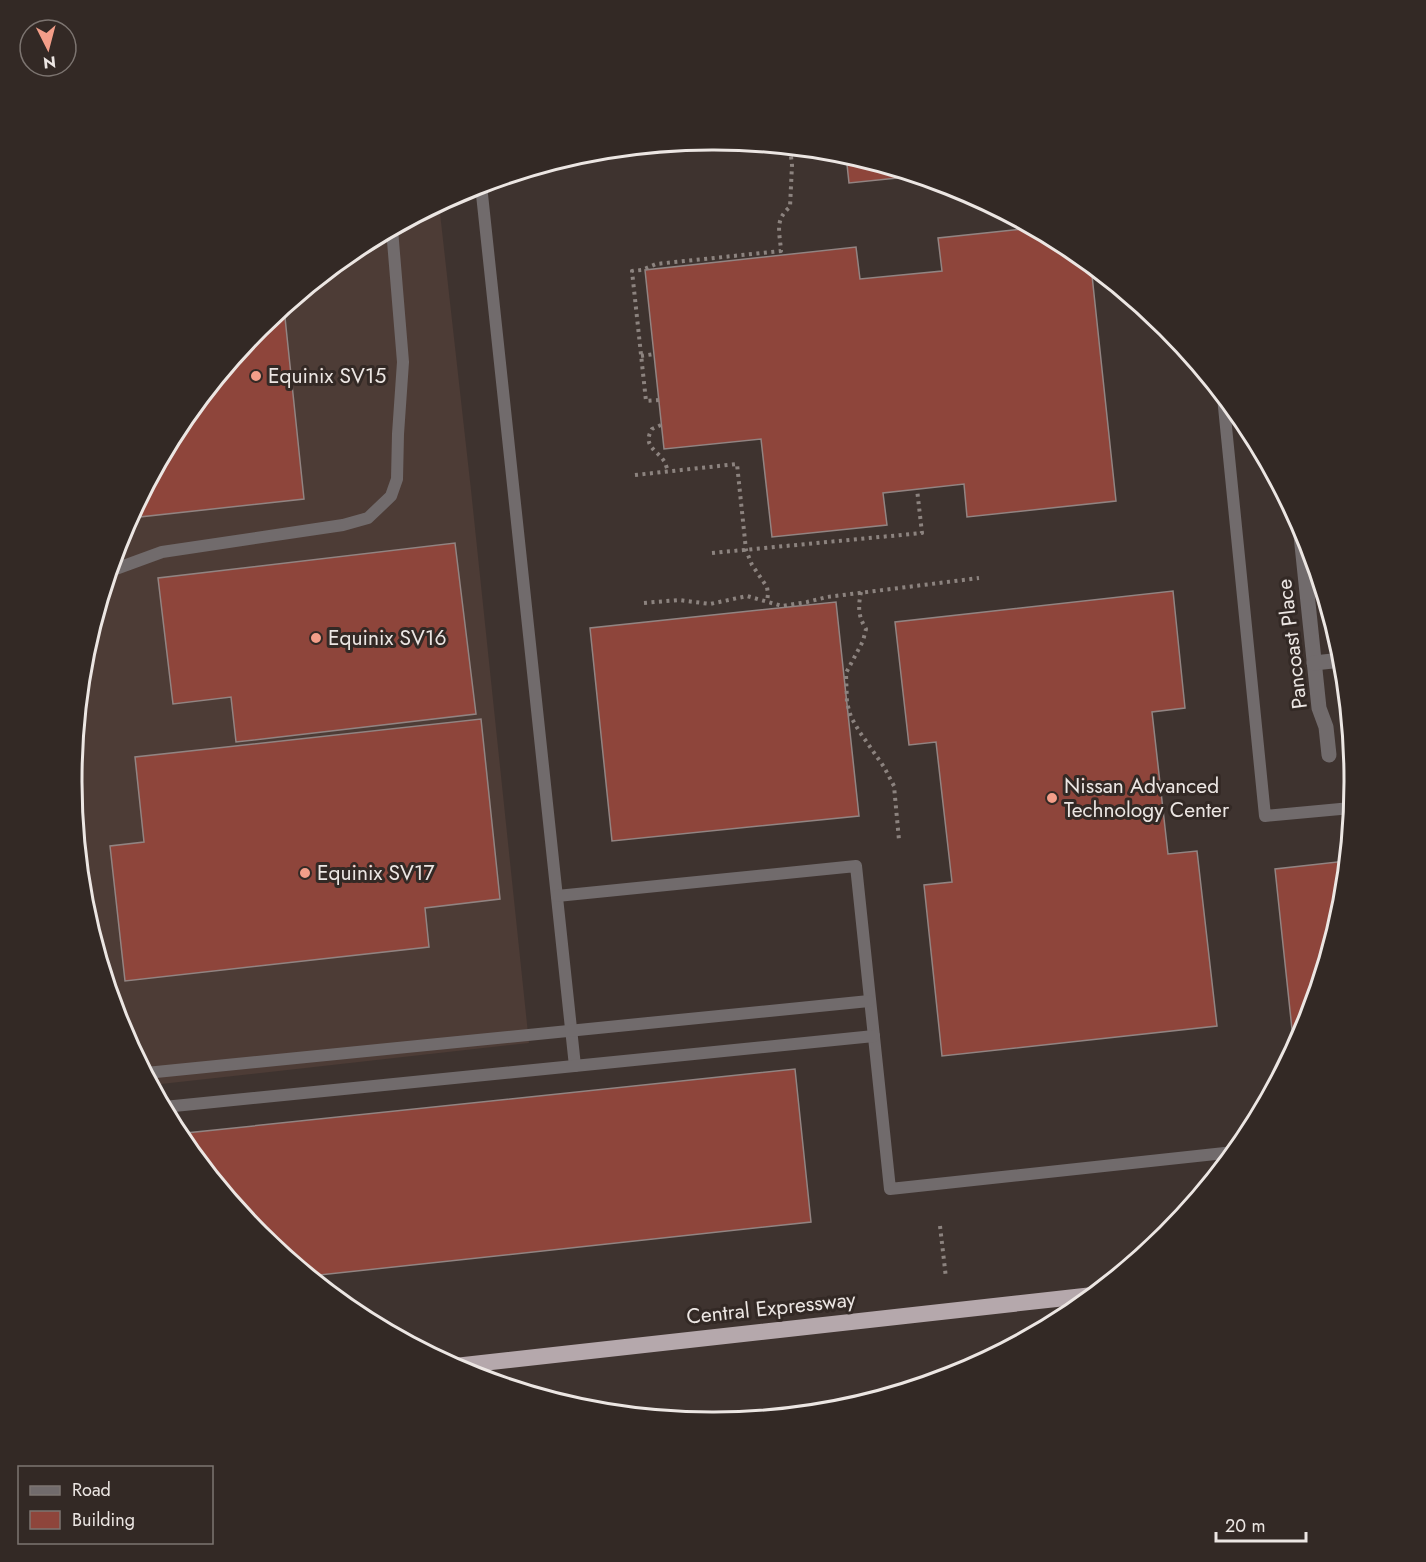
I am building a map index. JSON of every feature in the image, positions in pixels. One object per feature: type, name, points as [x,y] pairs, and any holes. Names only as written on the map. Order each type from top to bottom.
[{"type":"highway","name":"Central Expressway","points":[[472,1364],[1076,1296]]},
{"type":"street","name":"Pancoast Place","points":[[1304,560],[1319,708],[1326,727],[1329,755]]},
{"type":"street","points":[[1314,663],[1332,661]]},
{"type":"lane","points":[[482,194],[575,1066]]},
{"type":"lane","points":[[120,567],[162,552],[368,518],[391,496],[397,479],[403,362],[393,238]]},
{"type":"lane","points":[[1225,414],[1265,816],[1343,809]]},
{"type":"lane","points":[[556,896],[856,866],[890,1189],[1221,1153]]},
{"type":"lane","points":[[154,1072],[869,1001]]},
{"type":"lane","points":[[173,1106],[874,1036]]},
{"type":"path","points":[[659,400],[646,401],[632,271],[642,270],[656,264],[782,251],[778,224],[783,213],[790,207],[791,156]]},
{"type":"path","points":[[641,356],[654,354]]},
{"type":"path","points":[[661,425],[652,429],[649,438],[650,446],[665,461],[668,472]]},
{"type":"path","points":[[635,475],[737,464],[746,550],[752,565],[767,587],[767,602]]},
{"type":"path","points":[[712,553],[922,532],[917,489]]},
{"type":"path","points":[[644,603],[679,600],[710,604],[747,596],[782,606],[861,592],[979,578]]},
{"type":"path","points":[[861,592],[858,608],[860,620],[866,629],[863,641],[846,673],[847,703],[858,731],[884,767],[894,786],[899,840]]},
{"type":"path","points":[[940,1226],[946,1278]]},
{"type":"shaded area","points":[[440,213],[471,490],[529,1043],[161,1084],[130,1022],[116,984],[104,944],[88,863],[82,781],[88,699],[95,658],[104,618],[130,540],[167,466],[213,397],[239,365],[297,307],[363,257],[398,235]]},
{"type":"building","points":[[847,166],[896,178],[849,183]]},
{"type":"building","points":[[1018,230],[1092,278],[1116,501],[967,517],[964,484],[883,493],[887,525],[772,537],[761,439],[664,449],[645,270],[856,247],[860,279],[942,271],[938,238]]},
{"type":"building","name":"Equinix SV15","points":[[285,318],[304,499],[141,517],[167,466],[213,397],[239,365]]},
{"type":"building","name":"Equinix SV16","points":[[455,543],[476,714],[236,742],[231,697],[173,704],[158,578]]},
{"type":"building","name":"Nissan Advanced Technology Center","points":[[1173,591],[1185,708],[1152,712],[1168,854],[1197,851],[1217,1026],[942,1056],[924,885],[952,882],[936,742],[909,745],[895,622]]},
{"type":"building","points":[[836,602],[859,816],[612,841],[590,628]]},
{"type":"building","name":"Equinix SV17","points":[[481,719],[500,899],[425,908],[429,947],[125,981],[110,846],[144,842],[135,757]]},
{"type":"building","points":[[1338,862],[1322,944],[1292,1030],[1275,869]]},
{"type":"building","points":[[795,1069],[811,1222],[321,1275],[267,1227],[239,1197],[190,1133]]},
{"type":"place","name":"Equinix SV15","points":[[256,376]]},
{"type":"place","name":"Equinix SV16","points":[[316,638]]},
{"type":"place","name":"Nissan Advanced Technology Center","points":[[1052,798]]},
{"type":"place","name":"Equinix SV17","points":[[305,873]]}]
